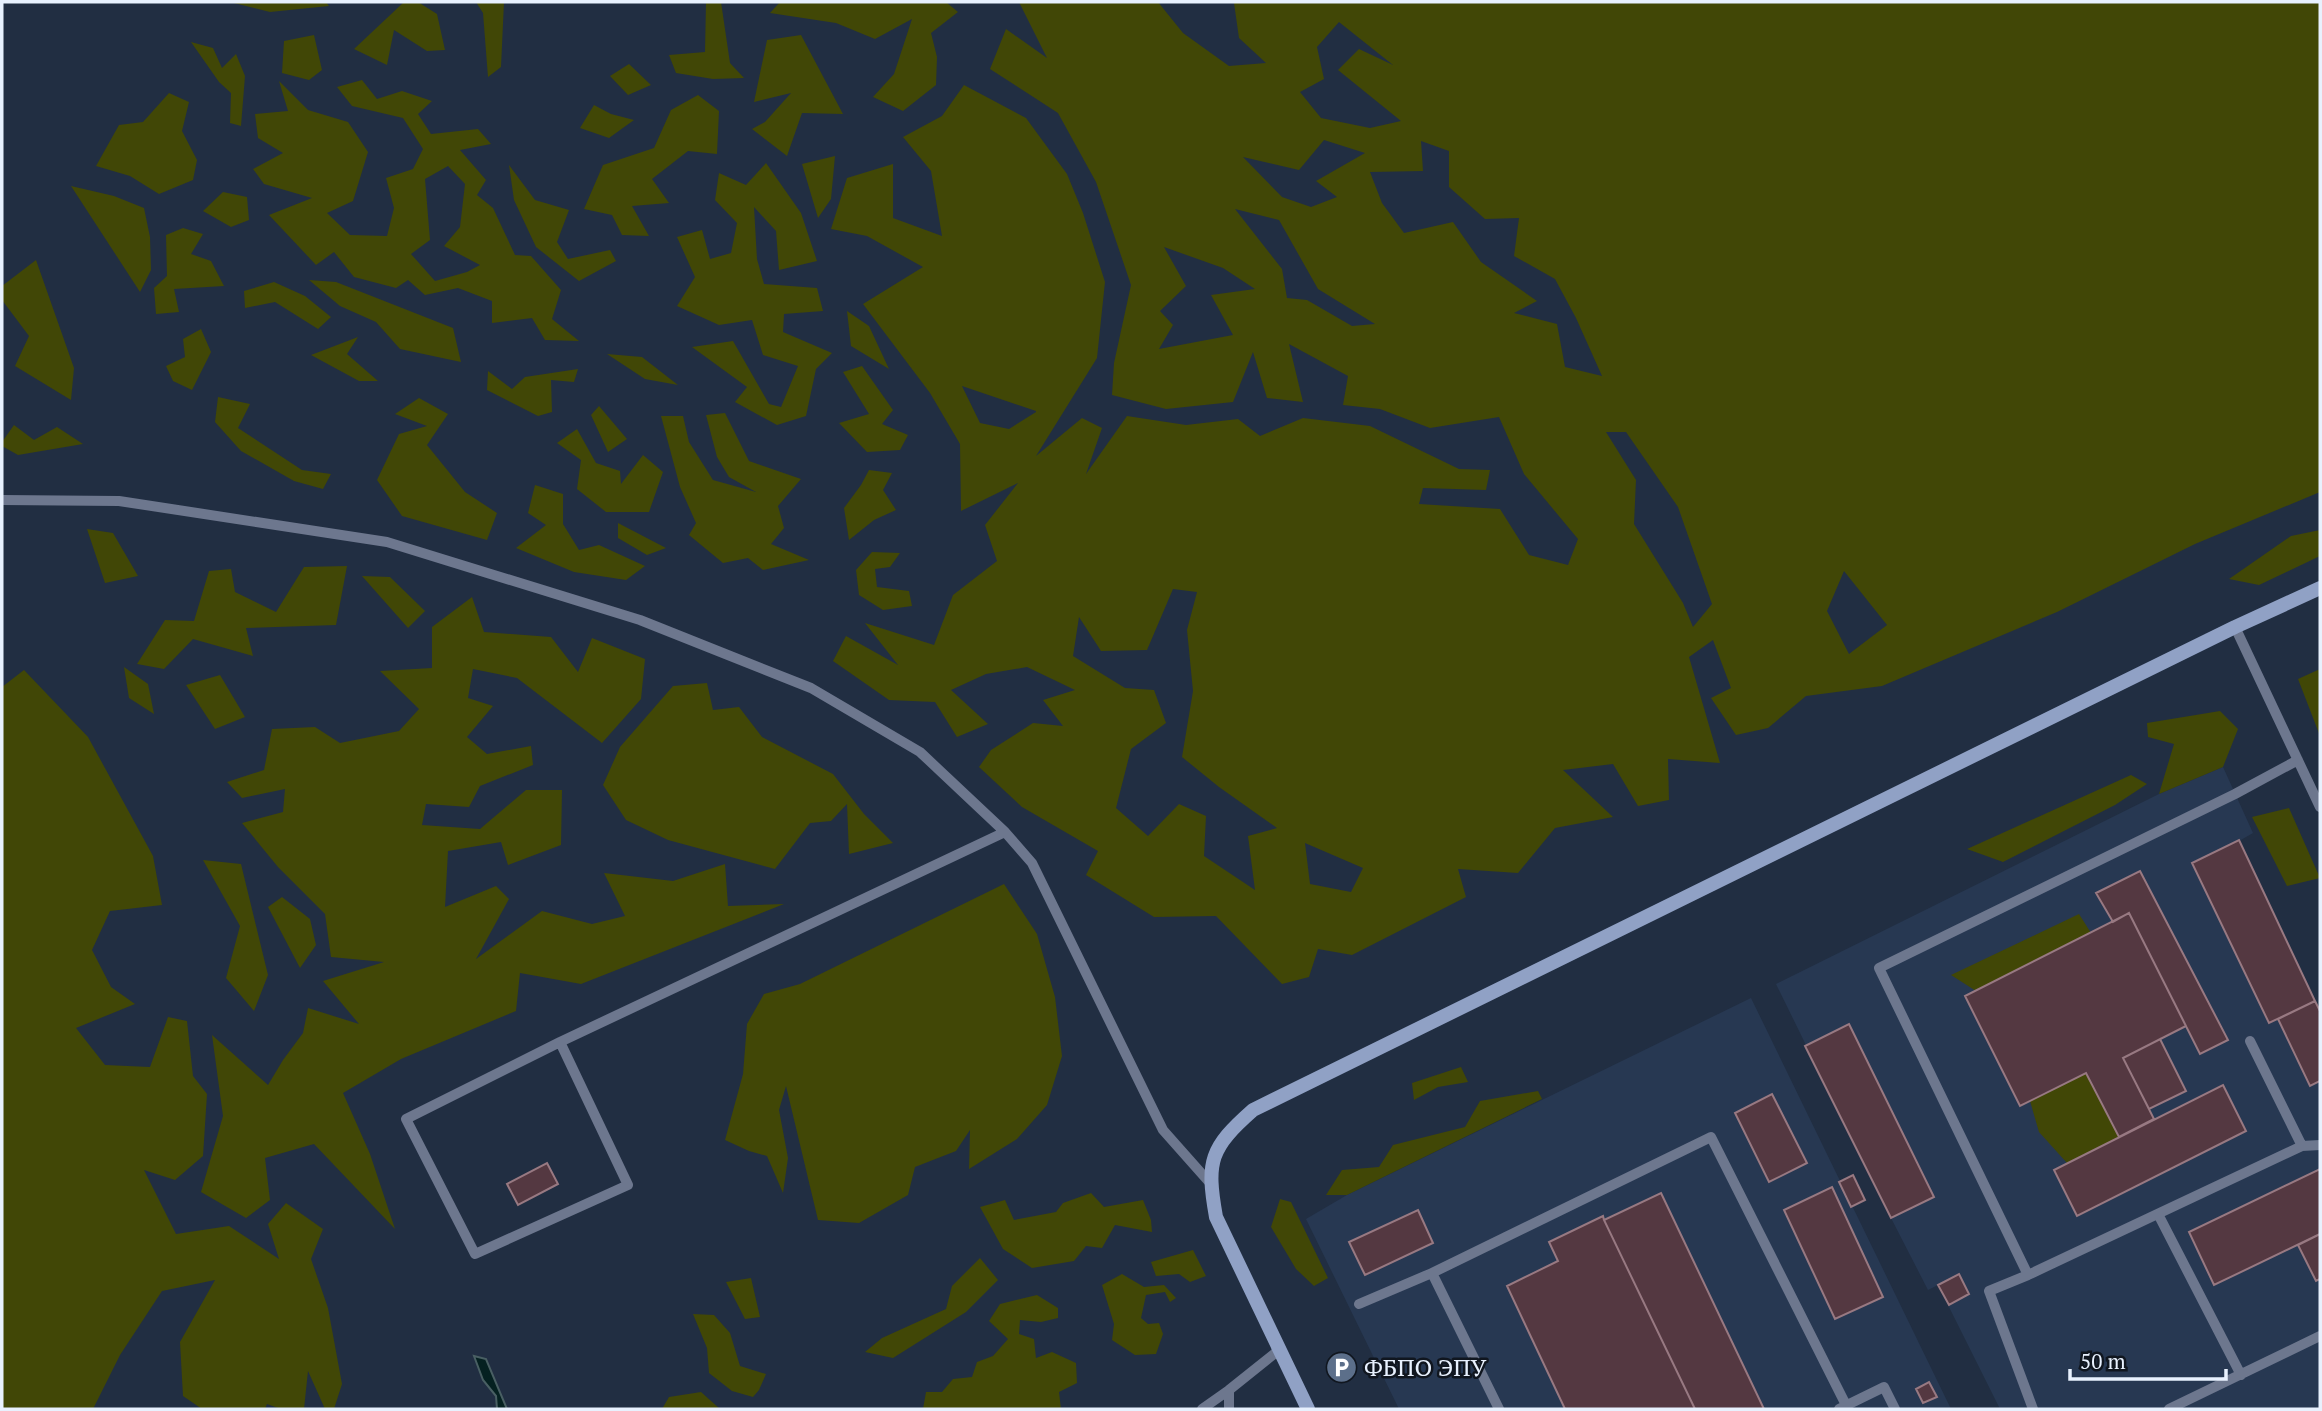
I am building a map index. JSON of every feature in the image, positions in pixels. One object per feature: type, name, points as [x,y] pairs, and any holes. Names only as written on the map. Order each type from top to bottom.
[{"type":"street","points":[[1308,1409],[1216,1217],[1210,1183],[1213,1157],[1227,1134],[1253,1110],[2320,588]]},
{"type":"lane","points":[[2,500],[119,501],[387,542],[640,620],[811,688],[920,752],[1005,832],[1032,863],[1163,1130],[1210,1183]]},
{"type":"lane","points":[[2235,628],[2318,796],[2320,807]]},
{"type":"lane","points":[[2028,1275],[1879,968],[2235,794],[2298,760]]},
{"type":"lane","points":[[560,1042],[628,1185],[475,1254],[406,1119],[560,1042],[1005,832]]},
{"type":"lane","points":[[2250,1041],[2302,1146]]},
{"type":"lane","points":[[1359,1304],[1432,1273],[1711,1137],[1842,1407],[1884,1387],[1895,1409]]},
{"type":"lane","points":[[2033,1409],[1990,1291],[2302,1146],[2320,1145]]},
{"type":"lane","points":[[2158,1214],[2241,1375]]},
{"type":"lane","points":[[1432,1273],[1499,1409]]},
{"type":"lane","points":[[2169,1409],[2320,1336]]},
{"type":"lane","points":[[1202,1409],[1279,1350]]},
{"type":"lane","points":[[1229,1390],[1229,1409]]},
{"type":"shaded area","points":[[2223,767],[2253,833],[2239,841],[2320,1011],[2320,1409],[2000,1409],[1938,1285],[1928,1290],[1776,984],[2159,794]]},
{"type":"shaded area","points":[[1751,998],[1951,1409],[1399,1409],[1306,1219],[1347,1195]]},
{"type":"shaded area","points":[[474,1356],[486,1359],[507,1409],[497,1409],[496,1396],[483,1380]]},
{"type":"green space","points":[[230,2],[326,2],[329,6],[270,12]]},
{"type":"green space","points":[[404,2],[418,2],[437,14],[445,50],[427,51],[394,30],[387,65],[354,49]]},
{"type":"green space","points":[[476,2],[504,2],[501,67],[488,77],[483,13]]},
{"type":"green space","points":[[706,2],[721,2],[730,63],[744,78],[713,79],[676,73],[669,55],[705,52]]},
{"type":"green space","points":[[780,2],[946,2],[958,12],[931,33],[937,57],[936,85],[903,111],[873,97],[894,74],[912,19],[875,39],[836,23],[770,13]]},
{"type":"green space","points":[[1019,2],[1158,2],[1183,33],[1229,66],[1266,63],[1239,38],[1232,2],[2320,2],[2320,492],[2195,544],[2057,612],[1882,686],[1806,696],[1768,728],[1736,735],[1711,698],[1731,688],[1713,640],[1689,657],[1720,763],[1668,759],[1669,800],[1638,806],[1613,764],[1563,770],[1613,817],[1555,828],[1518,873],[1458,869],[1466,897],[1352,955],[1318,949],[1309,977],[1282,984],[1216,916],[1154,917],[1086,875],[1098,851],[1022,807],[979,767],[991,750],[1033,723],[1063,726],[1043,700],[1075,690],[1027,667],[986,674],[951,690],[988,724],[957,737],[935,702],[889,700],[833,661],[846,636],[898,665],[865,623],[934,645],[953,595],[997,561],[985,525],[1018,483],[961,511],[960,444],[930,393],[863,304],[923,267],[867,236],[831,229],[847,178],[893,164],[893,218],[942,236],[931,171],[903,137],[942,116],[964,85],[1026,118],[1067,174],[1083,213],[1105,282],[1097,358],[1036,456],[1082,418],[1102,428],[1086,474],[1127,416],[1186,425],[1238,419],[1260,436],[1303,418],[1370,426],[1459,469],[1490,470],[1486,490],[1423,488],[1419,504],[1500,509],[1529,555],[1568,565],[1578,539],[1524,474],[1499,417],[1430,428],[1380,409],[1343,405],[1348,376],[1289,344],[1303,402],[1267,398],[1253,352],[1233,402],[1166,409],[1112,395],[1114,363],[1131,285],[1096,182],[1058,113],[990,69],[1006,29],[1047,58]],"holes":[[[1339,22],[1393,65],[1359,49],[1338,70],[1401,121],[1370,128],[1321,118],[1300,92],[1324,79],[1317,47]],[[1324,140],[1365,153],[1316,181],[1337,197],[1311,207],[1282,197],[1243,157],[1299,170]],[[1421,141],[1449,151],[1449,187],[1485,219],[1519,218],[1514,256],[1555,279],[1602,376],[1565,367],[1557,324],[1514,313],[1537,301],[1481,262],[1453,222],[1404,233],[1382,203],[1370,172],[1423,171]],[[1235,209],[1279,220],[1318,289],[1375,324],[1352,326],[1307,300],[1287,298],[1282,269]],[[1164,247],[1223,268],[1255,289],[1211,295],[1233,335],[1159,349],[1173,325],[1160,311],[1186,286]],[[962,386],[1036,411],[1009,429],[980,423]],[[1606,432],[1626,432],[1678,507],[1712,604],[1693,627],[1683,603],[1634,524],[1636,480]],[[1844,571],[1887,625],[1849,654],[1827,611]],[[1173,589],[1197,592],[1187,630],[1193,691],[1182,757],[1277,828],[1248,836],[1255,890],[1204,856],[1206,816],[1179,804],[1148,836],[1116,808],[1131,749],[1166,723],[1154,690],[1125,688],[1073,656],[1079,617],[1101,651],[1147,650]],[[1305,843],[1363,868],[1351,892],[1310,884]]]},
{"type":"green space","points":[[314,35],[322,70],[309,80],[282,73],[284,41]]},
{"type":"green space","points":[[801,35],[843,114],[802,113],[787,156],[752,129],[765,122],[791,93],[754,102],[767,40]]},
{"type":"green space","points":[[191,42],[213,48],[222,68],[236,54],[245,76],[241,126],[230,123],[231,93],[219,82]]},
{"type":"green space","points":[[629,64],[651,85],[628,95],[610,76]]},
{"type":"green space","points":[[362,80],[377,99],[402,91],[432,101],[418,114],[431,134],[478,129],[491,144],[460,150],[486,180],[477,195],[493,208],[515,255],[531,256],[561,290],[552,319],[579,341],[545,340],[532,318],[492,323],[492,301],[458,288],[425,295],[408,280],[396,288],[354,277],[334,252],[316,265],[269,215],[312,198],[264,184],[253,169],[283,153],[258,138],[255,114],[288,111],[279,81],[308,110],[348,122],[368,152],[353,201],[327,213],[350,235],[387,236],[394,208],[386,178],[413,169],[423,149],[403,118],[352,106],[337,87]],"holes":[[[448,166],[465,184],[460,227],[444,246],[480,265],[467,272],[435,281],[411,254],[430,240],[425,179]]]},
{"type":"green space","points":[[169,93],[189,102],[182,131],[197,160],[193,180],[159,194],[130,176],[96,166],[119,125],[143,122]]},
{"type":"green space","points":[[698,95],[719,111],[717,154],[688,151],[652,179],[669,203],[632,206],[649,236],[622,235],[612,215],[584,209],[603,165],[654,148],[671,110]]},
{"type":"green space","points":[[594,105],[611,114],[634,120],[609,138],[580,128]]},
{"type":"green space","points":[[835,156],[831,199],[818,218],[802,164]]},
{"type":"green space","points":[[766,163],[801,213],[817,261],[779,270],[776,231],[754,207],[757,259],[764,284],[817,288],[823,311],[784,314],[783,332],[832,353],[816,369],[806,416],[777,425],[735,402],[747,387],[692,347],[733,341],[769,404],[781,407],[798,366],[763,355],[752,320],[719,325],[677,306],[695,277],[677,237],[702,230],[710,259],[731,253],[737,223],[715,200],[719,173],[746,185]]},
{"type":"green space","points":[[509,165],[535,200],[569,210],[557,242],[568,259],[610,250],[616,261],[579,281],[536,247],[514,200]]},
{"type":"green space","points":[[71,186],[114,196],[144,208],[150,237],[151,270],[140,292]]},
{"type":"green space","points":[[223,192],[247,197],[249,220],[231,227],[203,211]]},
{"type":"green space","points":[[183,228],[203,234],[191,254],[211,261],[224,286],[174,289],[179,312],[156,314],[154,288],[167,276],[166,235]]},
{"type":"green space","points":[[36,260],[74,368],[71,400],[15,366],[29,336],[2,300],[2,286]]},
{"type":"green space","points":[[309,280],[336,282],[453,328],[461,362],[400,349],[376,322],[340,306]]},
{"type":"green space","points":[[274,282],[305,296],[331,317],[318,329],[275,302],[245,308],[244,291]]},
{"type":"green space","points":[[847,311],[869,326],[889,369],[851,346]]},
{"type":"green space","points":[[201,329],[211,352],[192,390],[173,381],[166,366],[185,357],[183,339]]},
{"type":"green space","points":[[358,337],[347,354],[378,381],[359,381],[311,355]]},
{"type":"green space","points":[[607,354],[642,357],[678,385],[645,379]]},
{"type":"green space","points":[[862,366],[893,410],[882,424],[908,435],[900,450],[867,452],[839,423],[869,414],[843,372]]},
{"type":"green space","points":[[578,369],[574,382],[551,380],[552,412],[538,416],[487,390],[488,371],[512,389],[525,377]]},
{"type":"green space","points":[[218,397],[250,404],[238,428],[302,470],[331,474],[323,489],[294,481],[241,451],[215,422]]},
{"type":"green space","points":[[419,398],[448,414],[427,445],[465,492],[497,513],[487,540],[402,516],[377,480],[399,434],[427,426],[395,414]]},
{"type":"green space","points":[[599,406],[627,439],[608,452],[591,415]]},
{"type":"green space","points":[[725,413],[749,461],[801,479],[778,506],[784,528],[771,544],[809,560],[763,570],[748,558],[723,563],[689,535],[696,523],[680,487],[661,416],[683,416],[689,442],[713,480],[756,492],[729,477],[717,457],[706,415]]},
{"type":"green space","points":[[14,425],[34,440],[57,427],[83,444],[18,455],[2,446]]},
{"type":"green space","points":[[577,429],[596,463],[620,471],[621,484],[643,455],[663,472],[649,512],[606,512],[577,489],[581,460],[557,443]]},
{"type":"green space","points":[[869,470],[892,473],[883,490],[896,510],[874,520],[849,540],[844,508]]},
{"type":"green space","points":[[535,485],[563,494],[563,524],[579,550],[599,545],[645,566],[626,580],[574,572],[516,548],[546,525],[528,513]]},
{"type":"green space","points":[[618,523],[666,548],[647,555],[618,538]]},
{"type":"green space","points":[[87,529],[113,533],[138,576],[105,583]]},
{"type":"green space","points":[[2320,530],[2320,556],[2259,585],[2229,579],[2291,536]]},
{"type":"green space","points":[[872,552],[900,553],[890,567],[875,569],[877,587],[909,591],[912,606],[883,610],[859,595],[856,570]]},
{"type":"green space","points":[[347,566],[336,625],[246,628],[253,656],[193,639],[164,669],[137,664],[165,620],[194,621],[209,571],[231,569],[235,592],[276,612],[304,567]]},
{"type":"green space","points":[[362,576],[390,577],[425,611],[408,628]]},
{"type":"green space","points":[[472,597],[484,632],[551,637],[578,672],[592,638],[645,659],[641,699],[602,743],[517,678],[473,669],[468,698],[493,706],[467,737],[487,754],[531,746],[533,765],[480,786],[469,807],[426,804],[422,825],[480,829],[526,790],[562,790],[561,845],[508,865],[501,842],[448,851],[445,907],[496,886],[509,899],[476,959],[542,911],[592,924],[625,916],[604,873],[673,881],[725,864],[728,906],[784,904],[581,984],[520,973],[516,1011],[401,1059],[343,1093],[370,1154],[395,1229],[314,1144],[265,1158],[270,1200],[246,1218],[201,1192],[223,1116],[212,1035],[268,1085],[303,1033],[308,1008],[359,1024],[323,981],[384,962],[331,957],[325,914],[278,867],[242,823],[283,812],[285,789],[242,798],[227,782],[264,770],[272,729],[315,727],[340,743],[399,731],[419,709],[380,671],[432,668],[432,627]]},
{"type":"green space","points":[[124,667],[148,684],[154,714],[129,698]]},
{"type":"green space","points":[[2320,669],[2320,736],[2298,679]]},
{"type":"green space","points":[[24,670],[88,737],[153,856],[162,905],[110,911],[92,950],[111,987],[135,1004],[76,1028],[105,1065],[150,1067],[168,1017],[187,1021],[193,1076],[207,1094],[203,1156],[175,1180],[144,1170],[176,1234],[229,1226],[279,1259],[268,1224],[286,1203],[323,1229],[311,1259],[328,1308],[342,1384],[334,1409],[325,1409],[308,1371],[304,1409],[281,1409],[267,1404],[265,1409],[202,1409],[183,1396],[180,1342],[215,1280],[162,1291],[120,1355],[93,1409],[2,1409],[2,687]]},
{"type":"green space","points":[[220,675],[245,717],[215,729],[186,685]]},
{"type":"green space","points":[[707,683],[713,710],[739,707],[762,737],[833,774],[864,814],[893,843],[849,854],[847,804],[831,821],[810,823],[775,869],[668,840],[626,820],[603,785],[620,747],[673,686]]},
{"type":"green space","points":[[2220,711],[2238,729],[2223,767],[2159,794],[2174,744],[2148,737],[2147,723]]},
{"type":"green space","points":[[2131,775],[2147,784],[2115,805],[2003,862],[1967,849]]},
{"type":"green space","points":[[2289,808],[2320,878],[2287,886],[2252,817]]},
{"type":"green space","points":[[203,860],[241,864],[268,975],[254,1011],[226,978],[240,926]]},
{"type":"green space","points":[[1004,884],[1037,934],[1055,997],[1062,1056],[1047,1105],[1017,1139],[969,1169],[970,1130],[956,1151],[915,1167],[908,1195],[859,1223],[818,1220],[786,1086],[779,1110],[788,1158],[783,1193],[767,1156],[725,1140],[743,1074],[747,1024],[764,994],[800,984]]},
{"type":"green space","points":[[282,897],[310,919],[316,945],[300,968],[268,907]]},
{"type":"green space","points":[[2079,914],[2091,933],[1976,991],[1951,975]]},
{"type":"green space","points":[[1461,1067],[1468,1082],[1438,1087],[1414,1100],[1412,1083]]},
{"type":"green space","points":[[2086,1073],[2119,1137],[2067,1163],[2039,1132],[2030,1101]]},
{"type":"green space","points":[[1538,1091],[1542,1099],[1347,1195],[1326,1195],[1342,1170],[1379,1167],[1393,1145],[1465,1127],[1480,1101]]},
{"type":"green space","points":[[1091,1193],[1104,1207],[1143,1200],[1151,1220],[1152,1232],[1115,1225],[1102,1248],[1086,1246],[1074,1261],[1032,1268],[1003,1249],[980,1207],[1005,1200],[1014,1220],[1056,1212],[1063,1203]]},
{"type":"green space","points":[[1280,1199],[1291,1202],[1328,1278],[1314,1286],[1296,1269],[1271,1227]]},
{"type":"green space","points":[[1193,1250],[1206,1276],[1190,1282],[1179,1274],[1156,1276],[1151,1262]]},
{"type":"green space","points":[[980,1258],[998,1280],[966,1312],[893,1358],[865,1352],[882,1338],[946,1309],[952,1286]]},
{"type":"green space","points":[[1122,1274],[1144,1287],[1164,1285],[1176,1298],[1170,1302],[1165,1292],[1146,1295],[1141,1318],[1148,1324],[1159,1323],[1163,1334],[1156,1354],[1135,1355],[1112,1340],[1114,1324],[1102,1285]]},
{"type":"green space","points":[[751,1278],[760,1317],[745,1319],[726,1282]]},
{"type":"green space","points":[[1037,1295],[1058,1308],[1058,1318],[1041,1322],[1020,1320],[1019,1334],[1034,1339],[1036,1358],[1052,1352],[1076,1363],[1077,1383],[1059,1392],[1061,1409],[923,1409],[926,1392],[942,1392],[953,1379],[972,1377],[977,1362],[993,1356],[1008,1339],[989,1321],[1000,1304]]},
{"type":"green space","points":[[693,1314],[714,1315],[730,1333],[740,1366],[766,1374],[753,1397],[732,1391],[709,1373],[707,1348]]},
{"type":"green space","points":[[701,1392],[720,1409],[662,1409],[669,1397]]},
{"type":"building","points":[[2239,840],[2315,1001],[2269,1023],[2192,863]]},
{"type":"building","points":[[2140,871],[2228,1040],[2200,1054],[2129,913],[2113,922],[2096,893]]},
{"type":"building","points":[[2129,913],[2186,1026],[2123,1058],[2154,1119],[2119,1137],[2086,1073],[2020,1106],[1965,996]]},
{"type":"building","points":[[2315,1001],[2320,1011],[2320,1081],[2310,1086],[2278,1019]]},
{"type":"building","points":[[1849,1024],[1934,1197],[1891,1218],[1805,1046]]},
{"type":"building","points":[[2160,1039],[2186,1091],[2149,1109],[2123,1058]]},
{"type":"building","points":[[2223,1085],[2246,1131],[2077,1216],[2054,1170]]},
{"type":"building","points":[[1772,1094],[1807,1163],[1769,1182],[1735,1113]]},
{"type":"building","points":[[547,1163],[558,1184],[518,1205],[507,1184]]},
{"type":"building","points":[[2320,1169],[2320,1234],[2214,1285],[2189,1232]]},
{"type":"building","points":[[1853,1175],[1865,1200],[1851,1207],[1839,1182]]},
{"type":"building","points":[[1832,1187],[1883,1297],[1835,1319],[1784,1210]]},
{"type":"building","points":[[1661,1193],[1764,1409],[1695,1409],[1604,1220]]},
{"type":"building","points":[[1418,1210],[1433,1243],[1365,1275],[1349,1242]]},
{"type":"building","points":[[1603,1216],[1695,1409],[1565,1409],[1507,1286],[1558,1261],[1549,1242]]},
{"type":"building","points":[[2320,1234],[2320,1279],[2316,1281],[2298,1245]]},
{"type":"building","points":[[1959,1274],[1969,1294],[1949,1305],[1938,1285]]},
{"type":"building","points":[[1929,1382],[1937,1397],[1923,1403],[1916,1389]]},
{"type":"place","name":"ФБПО ЭПУ","points":[[1341,1367]]}]
